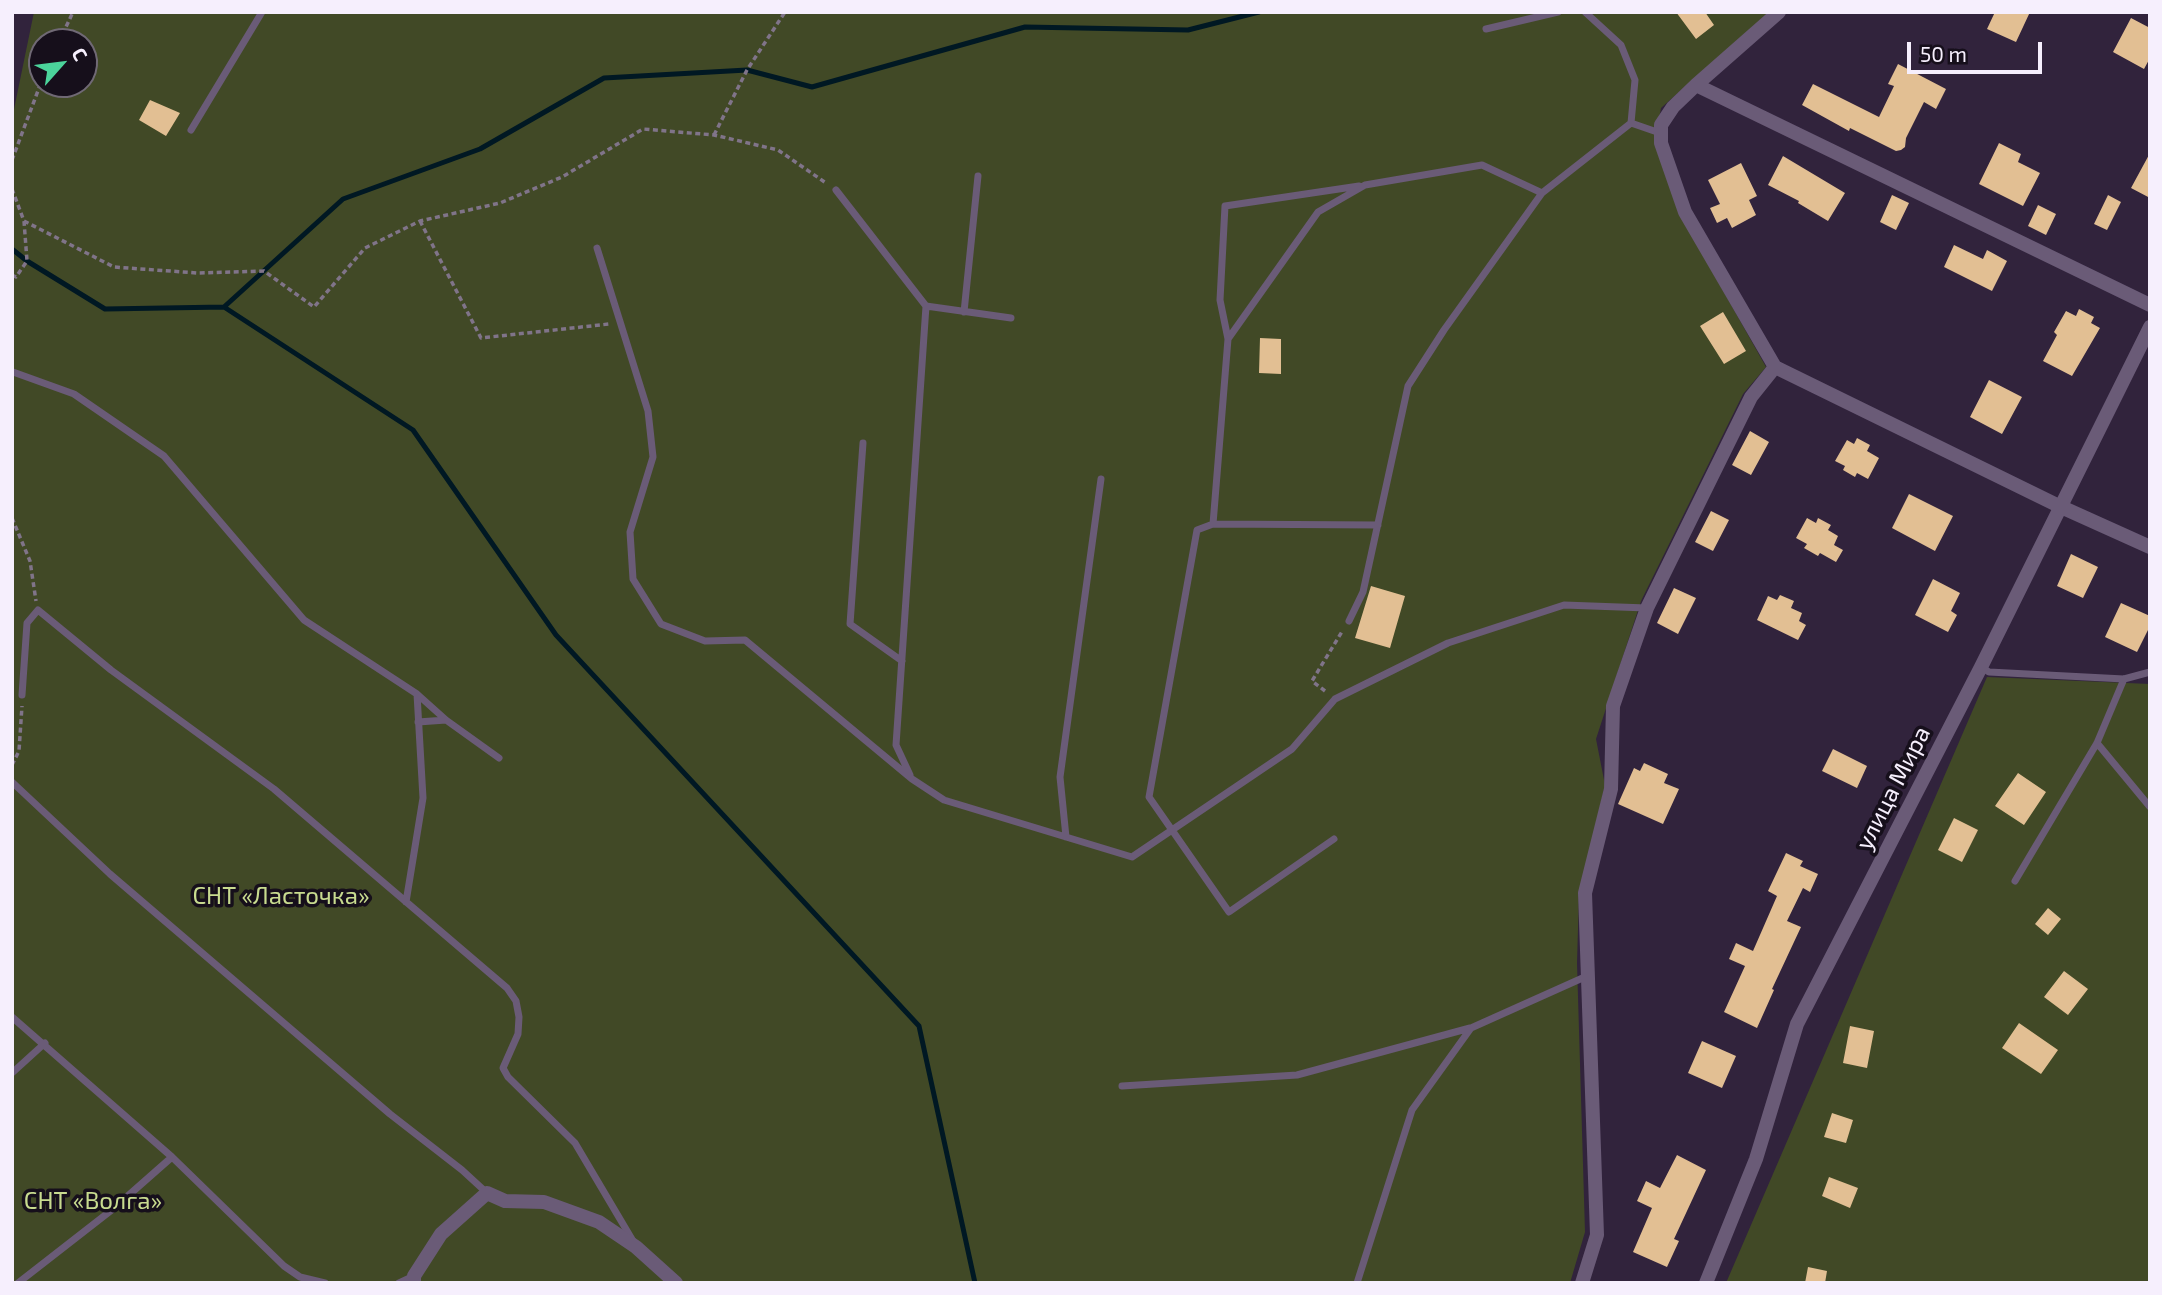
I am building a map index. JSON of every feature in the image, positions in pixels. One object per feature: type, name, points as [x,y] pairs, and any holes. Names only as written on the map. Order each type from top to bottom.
[{"type":"street","points":[[1779,12],[1673,107],[1661,125],[1660,133],[1685,212],[1775,368],[2059,506],[2150,547]]},
{"type":"street","points":[[1696,85],[2150,305]]},
{"type":"street","name":"улица Мира","points":[[1706,1283],[1756,1159],[1797,1024],[1981,667],[2150,327]]},
{"type":"street","points":[[1582,1283],[1597,1235],[1585,893],[1611,789],[1613,706],[1647,608],[1751,397],[1775,368]]},
{"type":"street","points":[[414,1279],[441,1234],[487,1193],[505,1201],[544,1202],[599,1222],[636,1247],[676,1283]]},
{"type":"lane","points":[[191,130],[262,12]]},
{"type":"lane","points":[[1486,29],[1558,12]]},
{"type":"lane","points":[[1349,621],[1363,592],[1408,386],[1444,330],[1542,193],[1631,123],[1635,80],[1621,45],[1585,12]]},
{"type":"lane","points":[[1631,123],[1660,133]]},
{"type":"lane","points":[[1213,524],[1228,338],[1220,300],[1225,206],[1482,165],[1542,193]]},
{"type":"lane","points":[[964,312],[978,176]]},
{"type":"lane","points":[[1228,338],[1318,212],[1365,185]]},
{"type":"lane","points":[[836,190],[926,306],[896,745],[912,779]]},
{"type":"lane","points":[[597,247],[648,411],[653,457],[630,532],[633,579],[661,624],[705,641],[745,640],[912,779],[944,800],[1132,857],[1292,749],[1335,699],[1448,643],[1564,605],[1647,608]]},
{"type":"lane","points":[[926,306],[1011,318]]},
{"type":"lane","points":[[13,372],[74,394],[164,456],[304,620],[417,694],[446,720],[499,758]]},
{"type":"lane","points":[[863,443],[849,624],[902,661]]},
{"type":"lane","points":[[1066,837],[1060,776],[1101,479]]},
{"type":"lane","points":[[1334,839],[1229,912],[1149,797],[1197,530],[1213,524],[1378,525]]},
{"type":"lane","points":[[22,695],[27,623],[38,610],[111,670],[274,789],[507,988],[516,1001],[519,1017],[518,1034],[503,1068],[508,1077],[575,1143],[636,1247]]},
{"type":"lane","points":[[1981,667],[1989,672],[2124,679],[2150,672]]},
{"type":"lane","points":[[2015,881],[2097,743],[2124,679]]},
{"type":"lane","points":[[406,902],[423,797],[417,694]]},
{"type":"lane","points":[[418,722],[446,720]]},
{"type":"lane","points":[[2097,743],[2150,807]]},
{"type":"lane","points":[[12,782],[110,874],[390,1114],[487,1193]]},
{"type":"lane","points":[[1122,1086],[1297,1075],[1471,1028],[1587,976]]},
{"type":"lane","points":[[12,1017],[172,1157],[284,1266],[300,1277],[325,1283]]},
{"type":"lane","points":[[1357,1283],[1412,1110],[1471,1028]]},
{"type":"lane","points":[[12,1073],[44,1043]]},
{"type":"lane","points":[[18,1283],[113,1209],[172,1157]]},
{"type":"lane","points":[[292,1283],[300,1277]]},
{"type":"lane","points":[[399,1283],[414,1279]]},
{"type":"path","points":[[66,28],[73,12]]},
{"type":"path","points":[[713,135],[747,70],[785,12]]},
{"type":"path","points":[[12,160],[35,98]]},
{"type":"path","points":[[24,221],[114,267],[197,273],[264,271],[314,307],[365,248],[420,221],[500,203],[562,177],[643,129],[713,135],[778,150],[836,190]]},
{"type":"path","points":[[12,189],[24,221],[27,261],[16,277],[12,275]]},
{"type":"path","points":[[420,221],[481,338],[620,323]]},
{"type":"path","points":[[12,517],[30,561],[38,610]]},
{"type":"path","points":[[1335,699],[1312,681],[1349,621]]},
{"type":"path","points":[[12,765],[19,751],[22,695]]},
{"type":"green space","points":[[34,12],[1769,12],[1661,108],[1655,140],[1680,214],[1766,367],[1743,394],[1641,601],[1596,739],[1605,785],[1579,895],[1577,963],[1585,1232],[1570,1283],[12,1283],[12,119],[28,41],[28,98],[98,98],[98,28],[31,28]]},
{"type":"green space","points":[[1987,677],[2150,684],[2150,1283],[1726,1283]]},
{"type":"building","points":[[1676,12],[1705,12],[1714,25],[1696,39]]},
{"type":"building","points":[[1995,12],[2030,12],[2016,42],[1987,29]]},
{"type":"building","points":[[2131,18],[2150,28],[2150,58],[2144,69],[2113,52]]},
{"type":"building","points":[[1898,64],[1946,89],[1936,109],[1924,102],[1906,138],[1905,147],[1901,150],[1896,151],[1850,128],[1849,131],[1802,105],[1813,84],[1879,117],[1894,86],[1888,84]]},
{"type":"building","points":[[150,100],[180,113],[166,136],[139,120]]},
{"type":"building","points":[[1999,143],[2021,154],[2018,162],[2040,173],[2023,206],[1979,184]]},
{"type":"building","points":[[2150,153],[2150,198],[2131,188]]},
{"type":"building","points":[[1783,156],[1845,193],[1828,221],[1798,203],[1799,201],[1768,185]]},
{"type":"building","points":[[1741,163],[1757,196],[1749,200],[1756,215],[1732,228],[1727,218],[1717,223],[1710,208],[1720,204],[1708,180]]},
{"type":"building","points":[[1892,195],[1909,203],[1896,230],[1880,222]]},
{"type":"building","points":[[2108,195],[2121,202],[2107,230],[2094,224]]},
{"type":"building","points":[[2038,205],[2056,214],[2046,235],[2028,226]]},
{"type":"building","points":[[1954,245],[1983,259],[1987,250],[2007,261],[1992,291],[1944,267]]},
{"type":"building","points":[[2079,309],[2094,317],[2091,323],[2100,328],[2072,376],[2043,361],[2057,335],[2054,332],[2066,311],[2076,316]]},
{"type":"building","points":[[1723,312],[1746,351],[1724,364],[1700,326]]},
{"type":"building","points":[[1260,338],[1281,339],[1281,374],[1259,373]]},
{"type":"building","points":[[1989,380],[2022,397],[2002,434],[1970,417]]},
{"type":"building","points":[[1750,431],[1769,442],[1751,475],[1732,465]]},
{"type":"building","points":[[1857,438],[1870,445],[1867,451],[1879,458],[1868,479],[1857,473],[1855,477],[1843,470],[1845,466],[1835,461],[1847,440],[1854,444]]},
{"type":"building","points":[[1909,494],[1953,516],[1935,551],[1892,528]]},
{"type":"building","points":[[1711,511],[1729,520],[1713,551],[1695,542]]},
{"type":"building","points":[[1807,518],[1816,523],[1818,518],[1831,525],[1828,530],[1838,536],[1834,545],[1843,550],[1836,562],[1804,548],[1807,544],[1796,538]]},
{"type":"building","points":[[2071,554],[2098,567],[2083,598],[2057,586]]},
{"type":"building","points":[[1933,579],[1960,593],[1951,611],[1957,615],[1948,632],[1915,615]]},
{"type":"building","points":[[1371,586],[1405,596],[1390,648],[1355,638]]},
{"type":"building","points":[[1674,588],[1696,598],[1678,634],[1657,623]]},
{"type":"building","points":[[1780,595],[1794,601],[1791,608],[1802,613],[1799,621],[1806,625],[1798,640],[1757,620],[1768,596],[1777,600]]},
{"type":"building","points":[[2121,603],[2150,616],[2150,626],[2137,652],[2105,637]]},
{"type":"building","points":[[1833,749],[1867,766],[1857,788],[1822,771]]},
{"type":"building","points":[[1644,763],[1668,774],[1664,783],[1679,789],[1663,824],[1618,804],[1634,768],[1640,771]]},
{"type":"building","points":[[2018,773],[2046,792],[2024,825],[1995,806]]},
{"type":"building","points":[[1954,818],[1978,830],[1962,862],[1938,850]]},
{"type":"building","points":[[1786,853],[1803,861],[1800,866],[1818,874],[1810,892],[1803,888],[1787,921],[1801,927],[1757,1028],[1724,1012],[1745,966],[1729,959],[1736,943],[1753,951],[1777,896],[1768,891]]},
{"type":"building","points":[[2048,908],[2061,919],[2048,935],[2035,924]]},
{"type":"building","points":[[2064,971],[2088,989],[2068,1015],[2044,997]]},
{"type":"building","points":[[2019,1023],[2058,1050],[2041,1074],[2002,1048]]},
{"type":"building","points":[[1850,1026],[1874,1031],[1867,1068],[1843,1063]]},
{"type":"building","points":[[1702,1041],[1736,1056],[1722,1088],[1688,1073]]},
{"type":"building","points":[[1832,1113],[1853,1120],[1846,1143],[1824,1137]]},
{"type":"building","points":[[1677,1155],[1706,1170],[1674,1239],[1679,1241],[1667,1267],[1633,1252],[1652,1208],[1637,1201],[1646,1181],[1660,1188]]},
{"type":"building","points":[[1829,1177],[1858,1188],[1850,1208],[1822,1196]]},
{"type":"building","points":[[1808,1267],[1827,1271],[1825,1283],[1805,1283]]},
{"type":"waterway","points":[[224,307],[343,199],[480,149],[604,78],[747,70],[812,87],[1025,27],[1188,30],[1259,12]]},
{"type":"waterway","points":[[12,249],[105,309],[224,307],[413,430],[556,635],[919,1026],[975,1283]]},
{"type":"park label","name":"СНТ «Ласточка»","points":[[281,896]]},
{"type":"park label","name":"СНТ «Волга»","points":[[93,1201]]}]
